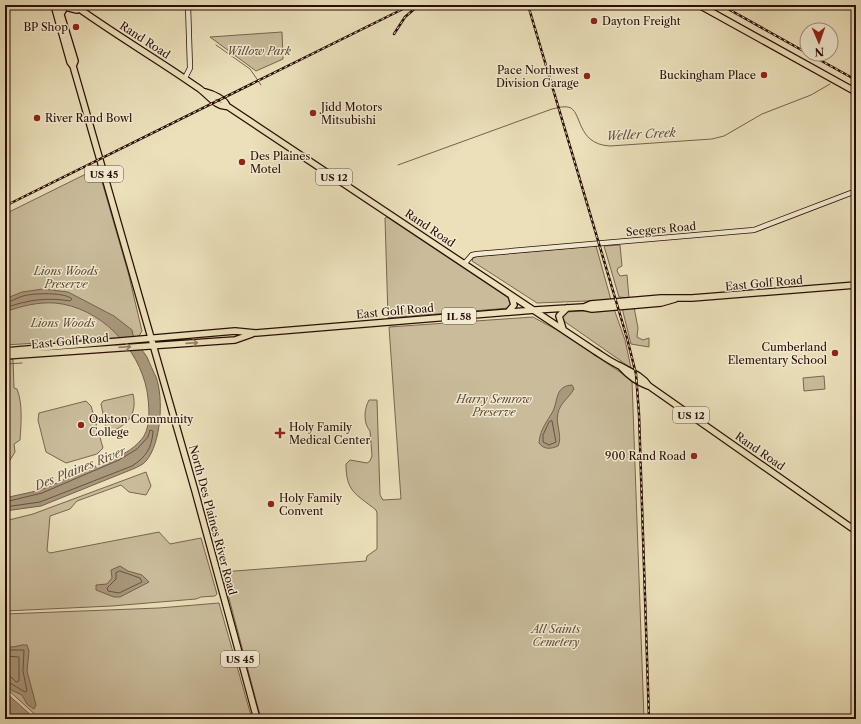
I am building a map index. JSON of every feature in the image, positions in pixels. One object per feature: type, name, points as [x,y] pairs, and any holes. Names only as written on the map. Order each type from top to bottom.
[{"type":"main road","name":"US 45","points":[[54,5],[70,62],[73,66]]},
{"type":"main road","name":"US 45","points":[[58,5],[75,61],[73,66]]},
{"type":"main road","name":"Rand Road","points":[[74,5],[205,92],[211,93],[226,103],[227,106],[620,367],[630,370],[644,379],[650,387],[856,531]]},
{"type":"main road","points":[[699,5],[856,92]]},
{"type":"main road","points":[[60,14],[63,8],[67,7],[85,13]]},
{"type":"main road","name":"North Des Plaines River Road","points":[[73,66],[151,337],[257,719]]},
{"type":"main road","name":"East Golf Road","points":[[5,351],[151,337],[234,332],[256,333],[535,310],[584,307],[592,309],[661,303],[675,299],[856,285]]},
{"type":"main road","points":[[508,312],[514,304],[510,293]]},
{"type":"main road","points":[[563,329],[559,316],[567,308]]},
{"type":"main road","name":"East Golf Road","points":[[5,356],[235,340],[256,333]]},
{"type":"street","points":[[185,78],[190,68],[188,5]]},
{"type":"street","name":"Seegers Road","points":[[465,263],[472,255],[477,254],[754,230],[856,191]]},
{"type":"green space","name":"Willow Park","points":[[282,32],[283,59],[256,71],[210,37]]},
{"type":"green space","name":"Lions Woods Preserve","points":[[98,168],[128,272],[142,331],[139,336],[134,337],[5,345],[5,214]]},
{"type":"green space","points":[[387,217],[510,299],[512,303],[509,308],[388,318],[385,218]]},
{"type":"green space","points":[[620,245],[622,266],[618,268],[617,271],[620,276],[627,275],[629,298],[619,297],[604,246]]},
{"type":"green space","points":[[596,246],[611,300],[537,303],[472,261],[473,258],[478,256]]},
{"type":"green space","points":[[634,307],[638,328],[637,337],[643,340],[649,338],[649,347],[631,344],[622,308]]},
{"type":"green space","points":[[614,309],[625,340],[631,368],[561,319],[562,314],[567,312]]},
{"type":"green space","points":[[533,317],[557,330],[632,380],[644,719],[261,719],[222,572],[366,561],[367,556],[377,549],[376,510],[358,496],[350,487],[346,473],[346,464],[350,460],[367,463],[370,461],[372,456],[370,431],[366,424],[365,412],[369,400],[377,400],[380,495],[383,500],[401,499],[389,327]]},
{"type":"green space","points":[[5,359],[13,359],[14,388],[17,389],[19,395],[21,414],[20,440],[14,444],[15,452],[5,468]]},
{"type":"green space","points":[[824,376],[825,389],[804,391],[803,378]]},
{"type":"green space","points":[[133,394],[134,408],[129,419],[125,424],[107,433],[101,404],[103,401]]},
{"type":"green space","points":[[86,401],[91,406],[103,448],[97,454],[66,463],[46,452],[38,420],[39,413]]},
{"type":"green space","points":[[146,472],[151,486],[146,495],[129,492],[121,485],[77,501],[70,509],[50,516],[47,551],[50,553],[159,532],[170,544],[201,538],[217,594],[215,596],[112,606],[5,611],[5,521],[33,514]]},
{"type":"green space","points":[[219,603],[252,719],[40,719],[5,687],[5,614],[159,608]]},
{"type":"water","points":[[43,289],[68,292],[114,316],[132,330],[136,341],[147,357],[156,377],[160,397],[160,420],[158,432],[151,453],[145,462],[140,466],[41,506],[5,511],[5,498],[36,491],[122,455],[138,443],[144,436],[148,426],[149,414],[147,391],[143,375],[136,360],[126,345],[115,332],[102,321],[87,312],[72,306],[55,303],[29,305],[5,312],[5,299],[22,292]]},
{"type":"water","points":[[572,385],[574,389],[559,409],[557,417],[560,438],[558,446],[545,448],[539,443],[544,426],[555,407],[560,391],[567,386]]},
{"type":"water","points":[[120,566],[128,571],[142,575],[149,582],[120,597],[114,597],[96,590],[96,585],[107,584],[112,578],[111,570]]},
{"type":"water","points":[[27,645],[29,651],[27,671],[36,705],[34,709],[27,704],[22,695],[11,690],[5,682],[5,646],[13,647]]},
{"type":"water","points":[[5,692],[35,719],[14,719],[5,712]]},
{"type":"waterway","name":"Weller Creek","points":[[216,45],[250,69],[261,85]]},
{"type":"waterway","name":"Weller Creek","points":[[852,68],[856,64]]},
{"type":"waterway","name":"Weller Creek","points":[[398,165],[552,109],[564,107],[573,109],[585,134],[599,144],[610,146],[712,139],[724,136],[762,114],[811,95],[830,84]]},
{"type":"waterway","points":[[5,364],[22,363]]},
{"type":"railway","points":[[5,206],[411,5]]},
{"type":"railway","points":[[394,34],[405,17],[419,5]]},
{"type":"railway","points":[[528,5],[627,338],[636,374],[639,414],[649,719]]},
{"type":"railway","points":[[721,5],[799,49]]},
{"type":"railway","points":[[823,62],[856,80]]},
{"type":"place","name":"Dayton Freight","points":[[594,21]]},
{"type":"place","name":"BP Shop","points":[[76,27]]},
{"type":"place","name":"Buckingham Place","points":[[764,75]]},
{"type":"place","name":"Pace Northwest Division Garage","points":[[587,76]]},
{"type":"place","name":"Jidd Motors Mitsubishi","points":[[313,113]]},
{"type":"place","name":"River Rand Bowl","points":[[37,118]]},
{"type":"place","name":"Des Plaines Motel","points":[[242,162]]},
{"type":"place","name":"Cumberland Elementary School","points":[[835,353]]},
{"type":"place","name":"Oakton Community College","points":[[81,425]]},
{"type":"place","name":"Holy Family Medical Center","points":[[280,433]]},
{"type":"place","name":"900 Rand Road","points":[[694,456]]},
{"type":"place","name":"Holy Family Convent","points":[[271,504]]},
{"type":"park label","name":"Lions Woods","points":[[63,323]]},
{"type":"park label","name":"Harry Semrow Preserve","points":[[494,405]]},
{"type":"park label","name":"All Saints Cemetery","points":[[556,635]]},
{"type":"water label","name":"Des Plaines River","points":[[80,468]]}]
